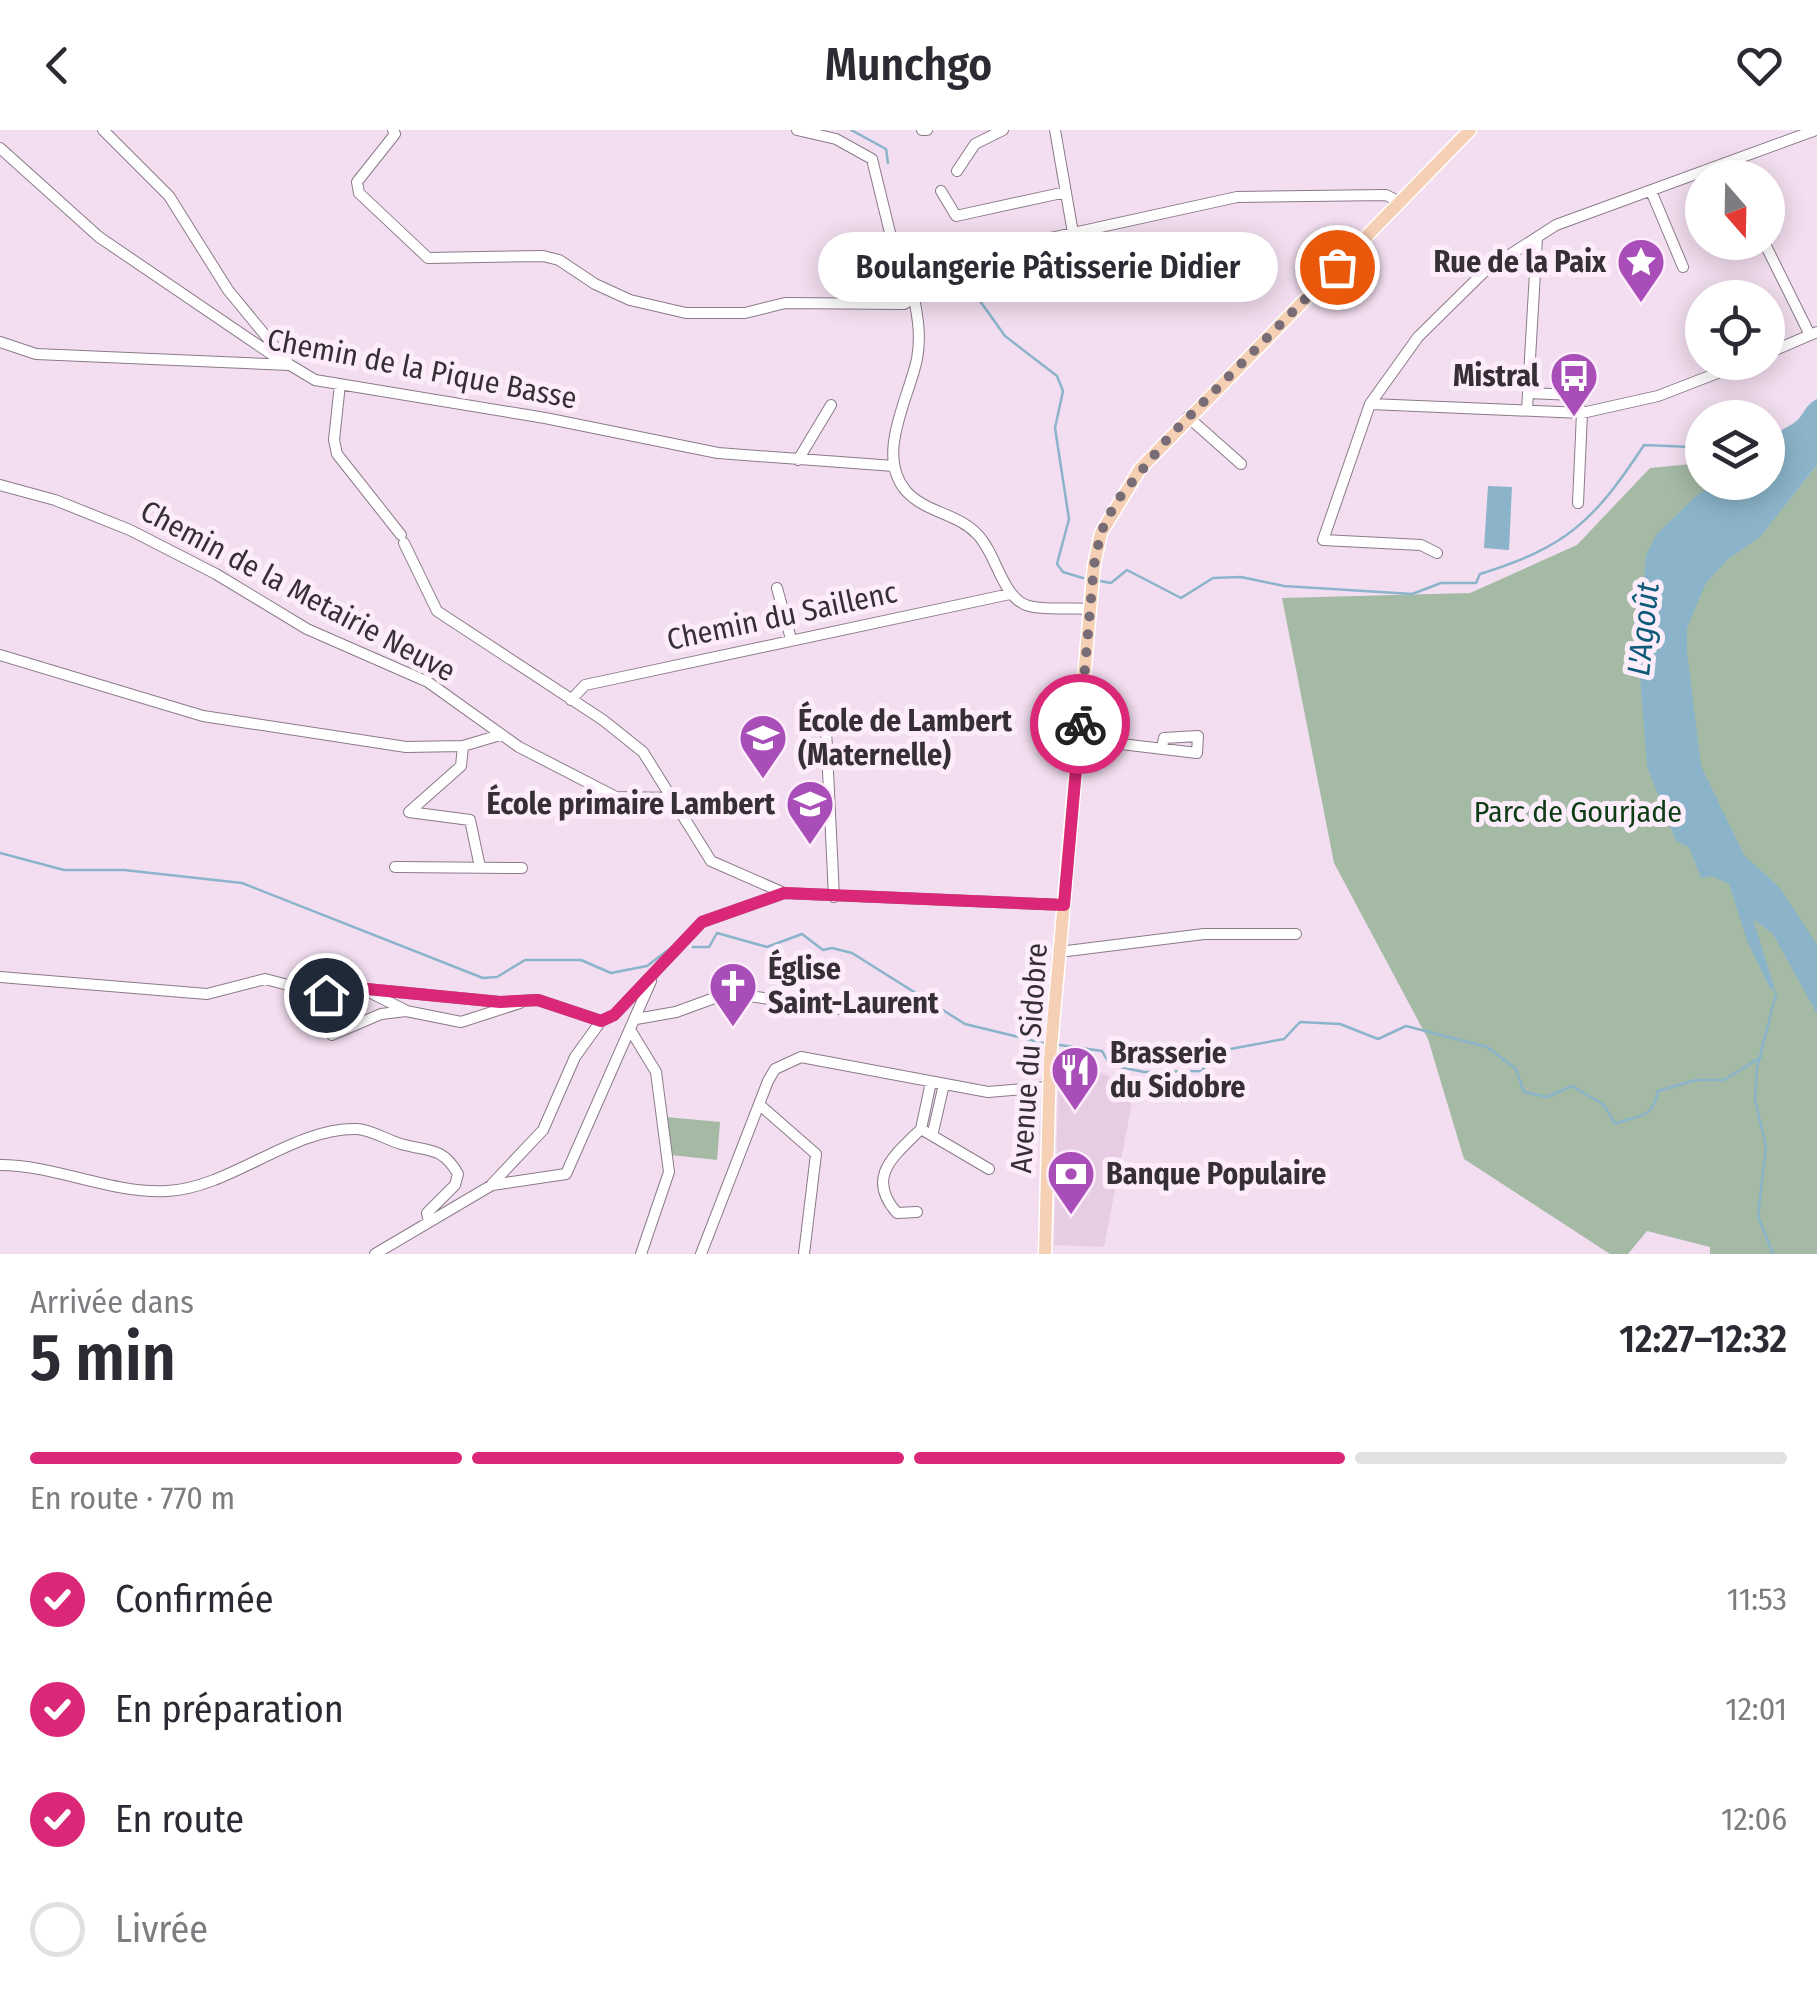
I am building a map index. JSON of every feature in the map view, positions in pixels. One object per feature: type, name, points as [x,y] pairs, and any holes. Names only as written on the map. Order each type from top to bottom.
[{"type":"main road","name":"Avenue du Sidobre","points":[[1046,1254],[1048,1087],[1101,532],[1116,502],[1188,417],[1470,130]]},
{"type":"street","points":[[103,130],[169,196],[228,290],[290,365]]},
{"type":"street","points":[[393,130],[395,134],[357,182],[359,192],[428,258],[543,256],[559,260],[595,284],[630,300],[686,312],[745,313],[785,303],[904,304],[944,264],[1238,197],[1386,194],[1400,202]]},
{"type":"street","points":[[797,130],[836,139],[872,160],[892,241],[923,288]]},
{"type":"street","points":[[958,171],[975,144],[1003,130]]},
{"type":"street","points":[[1055,130],[1073,233]]},
{"type":"street","points":[[1738,160],[1816,130]]},
{"type":"street","points":[[0,148],[100,236],[262,352],[290,365]]},
{"type":"street","points":[[1437,553],[1420,545],[1323,540],[1370,404],[1418,337],[1486,270],[1556,226],[1685,179]]},
{"type":"street","points":[[941,191],[956,216],[1066,192]]},
{"type":"street","points":[[1651,191],[1683,268]]},
{"type":"street","points":[[1527,410],[1537,238]]},
{"type":"street","points":[[1508,256],[1534,271]]},
{"type":"street","points":[[1774,260],[1813,333],[1785,345]]},
{"type":"street","points":[[914,298],[918,355],[894,439],[894,466],[904,488],[922,506],[959,519],[977,534],[993,554],[1010,594],[1031,606],[1091,608]]},
{"type":"street","name":"Chemin de la Pique Basse","points":[[0,342],[36,354],[290,365],[315,380],[718,453],[894,466]]},
{"type":"street","points":[[1370,404],[1582,413],[1658,396],[1699,380]]},
{"type":"street","points":[[340,384],[334,440],[338,454],[403,540],[436,611],[643,752],[712,861],[784,893],[1064,905]]},
{"type":"street","points":[[1528,393],[1574,394],[1582,413],[1578,503]]},
{"type":"street","points":[[798,460],[832,405]]},
{"type":"street","points":[[1188,417],[1241,464]]},
{"type":"street","name":"Chemin de la Metairie Neuve","points":[[0,485],[55,500],[130,530],[216,574],[307,629],[428,682],[500,735],[616,797],[673,798]]},
{"type":"street","points":[[778,588],[791,639]]},
{"type":"street","name":"Chemin du Saillenc","points":[[571,700],[586,685],[1010,594]]},
{"type":"street","points":[[0,655],[203,716],[406,746],[463,746],[500,735]]},
{"type":"street","points":[[826,729],[834,897]]},
{"type":"street","points":[[1079,739],[1162,746]]},
{"type":"street","points":[[463,746],[461,766],[409,812],[470,820],[480,867]]},
{"type":"street","points":[[395,868],[522,868]]},
{"type":"street","points":[[375,1254],[492,1184],[524,1156],[543,1130],[576,1058],[601,1021],[614,1015],[702,922],[784,893]]},
{"type":"street","points":[[1059,952],[1204,934],[1296,934]]},
{"type":"street","points":[[492,1184],[566,1174],[653,975]]},
{"type":"street","points":[[0,977],[207,994],[265,978],[326,995],[357,987],[538,1000],[601,1021]]},
{"type":"street","points":[[357,987],[406,1011],[461,1022],[505,1011],[525,1000]]},
{"type":"street","points":[[636,1019],[676,1012],[728,993],[840,1009]]},
{"type":"street","points":[[332,1035],[381,1014],[406,1011]]},
{"type":"street","points":[[631,1031],[656,1072],[670,1172],[641,1254]]},
{"type":"street","points":[[701,1254],[741,1142],[775,1069],[801,1057],[988,1092],[1048,1087]]},
{"type":"street","points":[[916,1212],[897,1213],[885,1200],[883,1182],[885,1165],[920,1129],[931,1082]]},
{"type":"street","points":[[933,1132],[944,1084]]},
{"type":"street","points":[[761,1106],[816,1154],[804,1254]]},
{"type":"street","points":[[0,1165],[166,1191],[196,1186],[306,1140],[358,1129],[404,1145],[437,1149],[450,1160],[458,1174],[455,1185],[428,1213],[429,1222]]},
{"type":"street","points":[[920,1129],[933,1132],[942,1144],[988,1170]]},
{"type":"shaded area","points":[[1059,1054],[1124,1083],[1133,1098],[1104,1247],[1054,1245]]},
{"type":"green space","name":"Parc de Gourjade","points":[[1685,465],[1685,500],[1768,500],[1777,515],[1817,465],[1817,1254],[1710,1254],[1710,1247],[1647,1231],[1628,1254],[1610,1254],[1464,1159],[1428,1039],[1334,863],[1282,598],[1470,593],[1577,545],[1650,468]]},
{"type":"green space","points":[[666,1117],[720,1122],[717,1160],[671,1155]]},
{"type":"water","name":"L'Agoût","points":[[1817,399],[1817,465],[1760,537],[1727,560],[1706,583],[1687,628],[1687,651],[1701,766],[1744,855],[1780,888],[1817,945],[1817,1014],[1773,934],[1753,919],[1776,993],[1770,988],[1748,943],[1729,884],[1712,876],[1701,878],[1689,847],[1676,841],[1647,766],[1638,649],[1646,555],[1656,535],[1692,500],[1785,500],[1785,428]]},
{"type":"water","points":[[1488,486],[1512,487],[1509,550],[1484,548]]},
{"type":"waterway","points":[[851,130],[886,149],[888,163]]},
{"type":"waterway","points":[[948,268],[980,301],[1005,336],[1057,376],[1063,391],[1055,428],[1069,519],[1057,564],[1063,572],[1083,578]]},
{"type":"waterway","points":[[1100,581],[1111,583],[1127,570],[1181,598],[1213,578],[1241,577],[1284,586],[1412,594],[1441,583],[1476,583],[1480,574],[1535,553],[1576,528],[1610,493],[1644,445],[1685,447]]},
{"type":"waterway","points":[[0,853],[64,870],[124,870],[242,883],[483,978],[497,977],[525,960],[581,960],[611,973],[647,966],[680,941]]},
{"type":"waterway","points":[[693,947],[709,947],[717,933],[767,947],[802,934],[823,950],[852,953],[965,1024],[1043,1043]]},
{"type":"waterway","points":[[1773,1254],[1758,1216],[1766,1146],[1755,1100],[1757,1068],[1776,994]]},
{"type":"waterway","points":[[1060,1045],[1102,1051],[1110,1065],[1144,1072],[1202,1071],[1214,1052],[1284,1039],[1300,1022],[1340,1024],[1378,1039],[1406,1026],[1487,1047],[1516,1069],[1524,1092],[1547,1097],[1572,1086],[1604,1105],[1615,1124],[1648,1112],[1658,1091],[1696,1080],[1724,1080],[1761,1057]]},
{"type":"way so far","points":[[1080,724],[1094,565],[1101,532],[1116,502],[1169,437],[1337,267]]},
{"type":"place","name":"Boulangerie Pâtisserie Didier","points":[[1337,267]]},
{"type":"place","name":"Rue de la Paix","points":[[1641,304]]},
{"type":"place","name":"Mistral","points":[[1574,418]]},
{"type":"place","name":"École de Lambert (Maternelle)","points":[[763,780]]},
{"type":"place","name":"École primaire Lambert","points":[[810,846]]},
{"type":"place","name":"Église Saint-Laurent","points":[[733,1028]]},
{"type":"place","name":"Brasserie du Sidobre","points":[[1075,1112]]},
{"type":"place","name":"Banque Populaire","points":[[1071,1216]]},
{"type":"route","points":[[326,995],[346,987],[500,1002],[538,1000],[601,1021],[614,1015],[680,950],[702,922],[784,893],[1064,905],[1080,724]]}]
